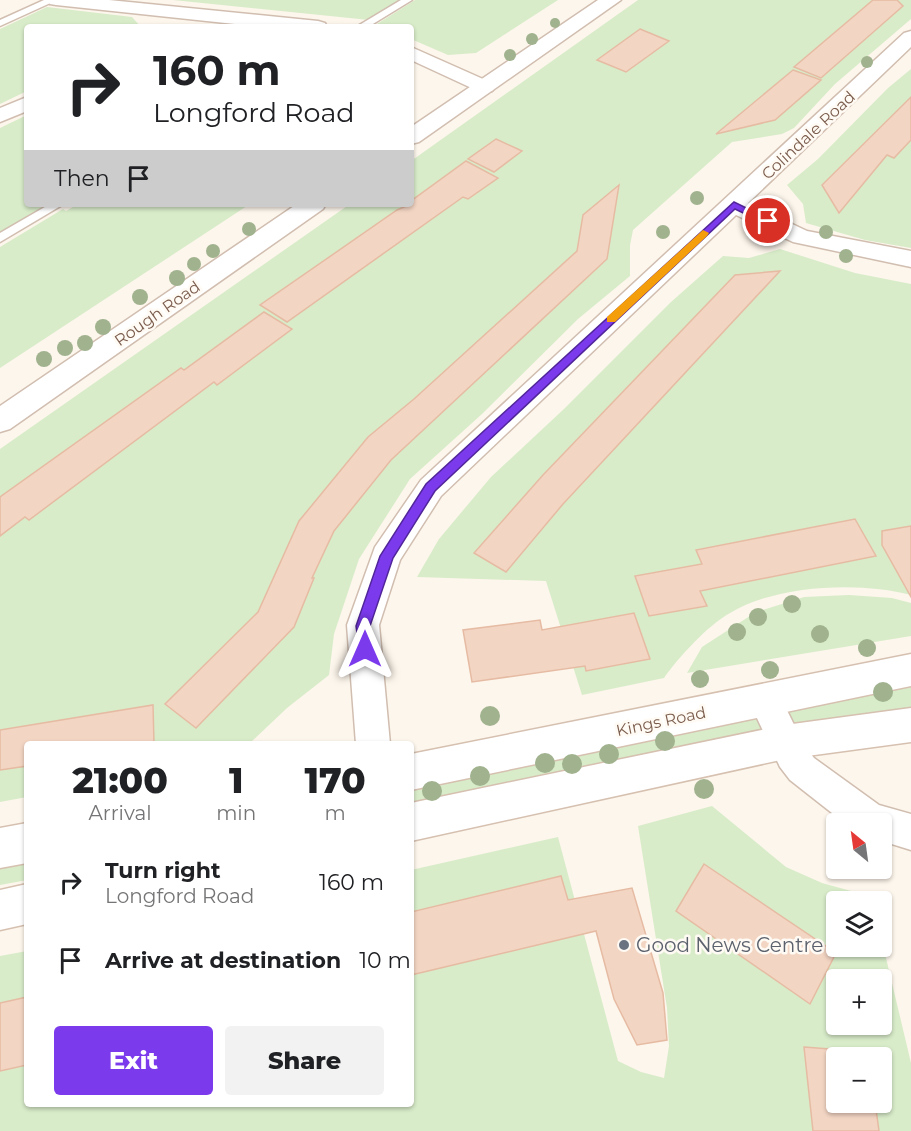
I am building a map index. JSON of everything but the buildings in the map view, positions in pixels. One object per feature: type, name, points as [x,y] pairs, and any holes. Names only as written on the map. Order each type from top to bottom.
[{"type":"street","points":[[54,0],[286,24]]},
{"type":"street","points":[[414,135],[610,0]]},
{"type":"street","points":[[176,24],[192,15]]},
{"type":"street","name":"Colindale Road","points":[[373,741],[363,626],[386,556],[431,488],[911,38]]},
{"type":"street","points":[[414,55],[485,87]]},
{"type":"street","points":[[0,116],[24,104]]},
{"type":"street","points":[[734,205],[801,237],[911,259]]},
{"type":"street","name":"Rough Road","points":[[0,421],[310,207]]},
{"type":"street","name":"Kings Road","points":[[414,771],[911,670]]},
{"type":"street","points":[[764,699],[792,756],[802,769],[870,820],[911,832]]},
{"type":"street","points":[[414,821],[785,742],[911,725]]},
{"type":"street","points":[[0,848],[24,844]]},
{"type":"street","points":[[0,910],[24,905]]},
{"type":"lane","points":[[0,23],[54,0]]},
{"type":"lane","points":[[366,24],[407,0]]},
{"type":"lane","points":[[0,238],[53,207]]},
{"type":"green space","points":[[173,0],[401,0],[369,20]]},
{"type":"green space","points":[[415,0],[558,0],[476,53],[448,55],[414,40],[414,24],[377,24]]},
{"type":"green space","points":[[638,0],[911,0],[911,19],[835,84],[794,128],[782,134],[732,142],[633,230],[630,245],[630,276],[578,319],[482,414],[410,479],[359,559],[334,634],[329,675],[287,708],[252,741],[24,741],[24,798],[0,802],[0,449],[346,207],[414,207],[414,159]]},
{"type":"green space","points":[[47,7],[132,17],[138,24],[24,24],[24,92],[0,104],[0,29]]},
{"type":"green space","points":[[911,69],[911,248],[865,240],[806,223],[803,204],[787,185],[818,159],[888,88]]},
{"type":"green space","points":[[24,116],[24,207],[43,207],[0,232],[0,128]]},
{"type":"green space","points":[[73,207],[245,207],[0,368],[0,247],[63,209],[66,211]]},
{"type":"green space","points":[[780,249],[855,273],[911,284],[911,595],[867,588],[843,587],[818,588],[770,596],[721,618],[694,642],[664,678],[582,695],[546,581],[417,577],[439,539],[491,477],[565,408],[671,302],[723,256],[749,258]]},
{"type":"green space","points":[[849,595],[892,598],[911,603],[911,636],[687,673],[702,647],[756,612],[804,597]]},
{"type":"green space","points":[[911,680],[911,707],[414,804],[414,776]]},
{"type":"green space","points":[[712,806],[786,867],[822,883],[851,891],[826,891],[826,957],[886,957],[889,969],[826,969],[826,1035],[892,1035],[892,983],[911,1063],[911,1131],[0,1131],[0,956],[24,952],[24,1107],[414,1107],[414,869],[558,837],[618,1061],[641,1072],[664,1078],[669,1046],[667,1008],[638,826]]},
{"type":"green space","points":[[24,852],[24,881],[0,885],[0,857]]},
{"type":"slow traffic","points":[[611,319],[703,233]]},
{"type":"place","name":"Good News Centre","points":[[624,945]]},
{"type":"route","points":[[365,649],[363,626],[386,556],[431,488],[734,205],[768,221]]}]
